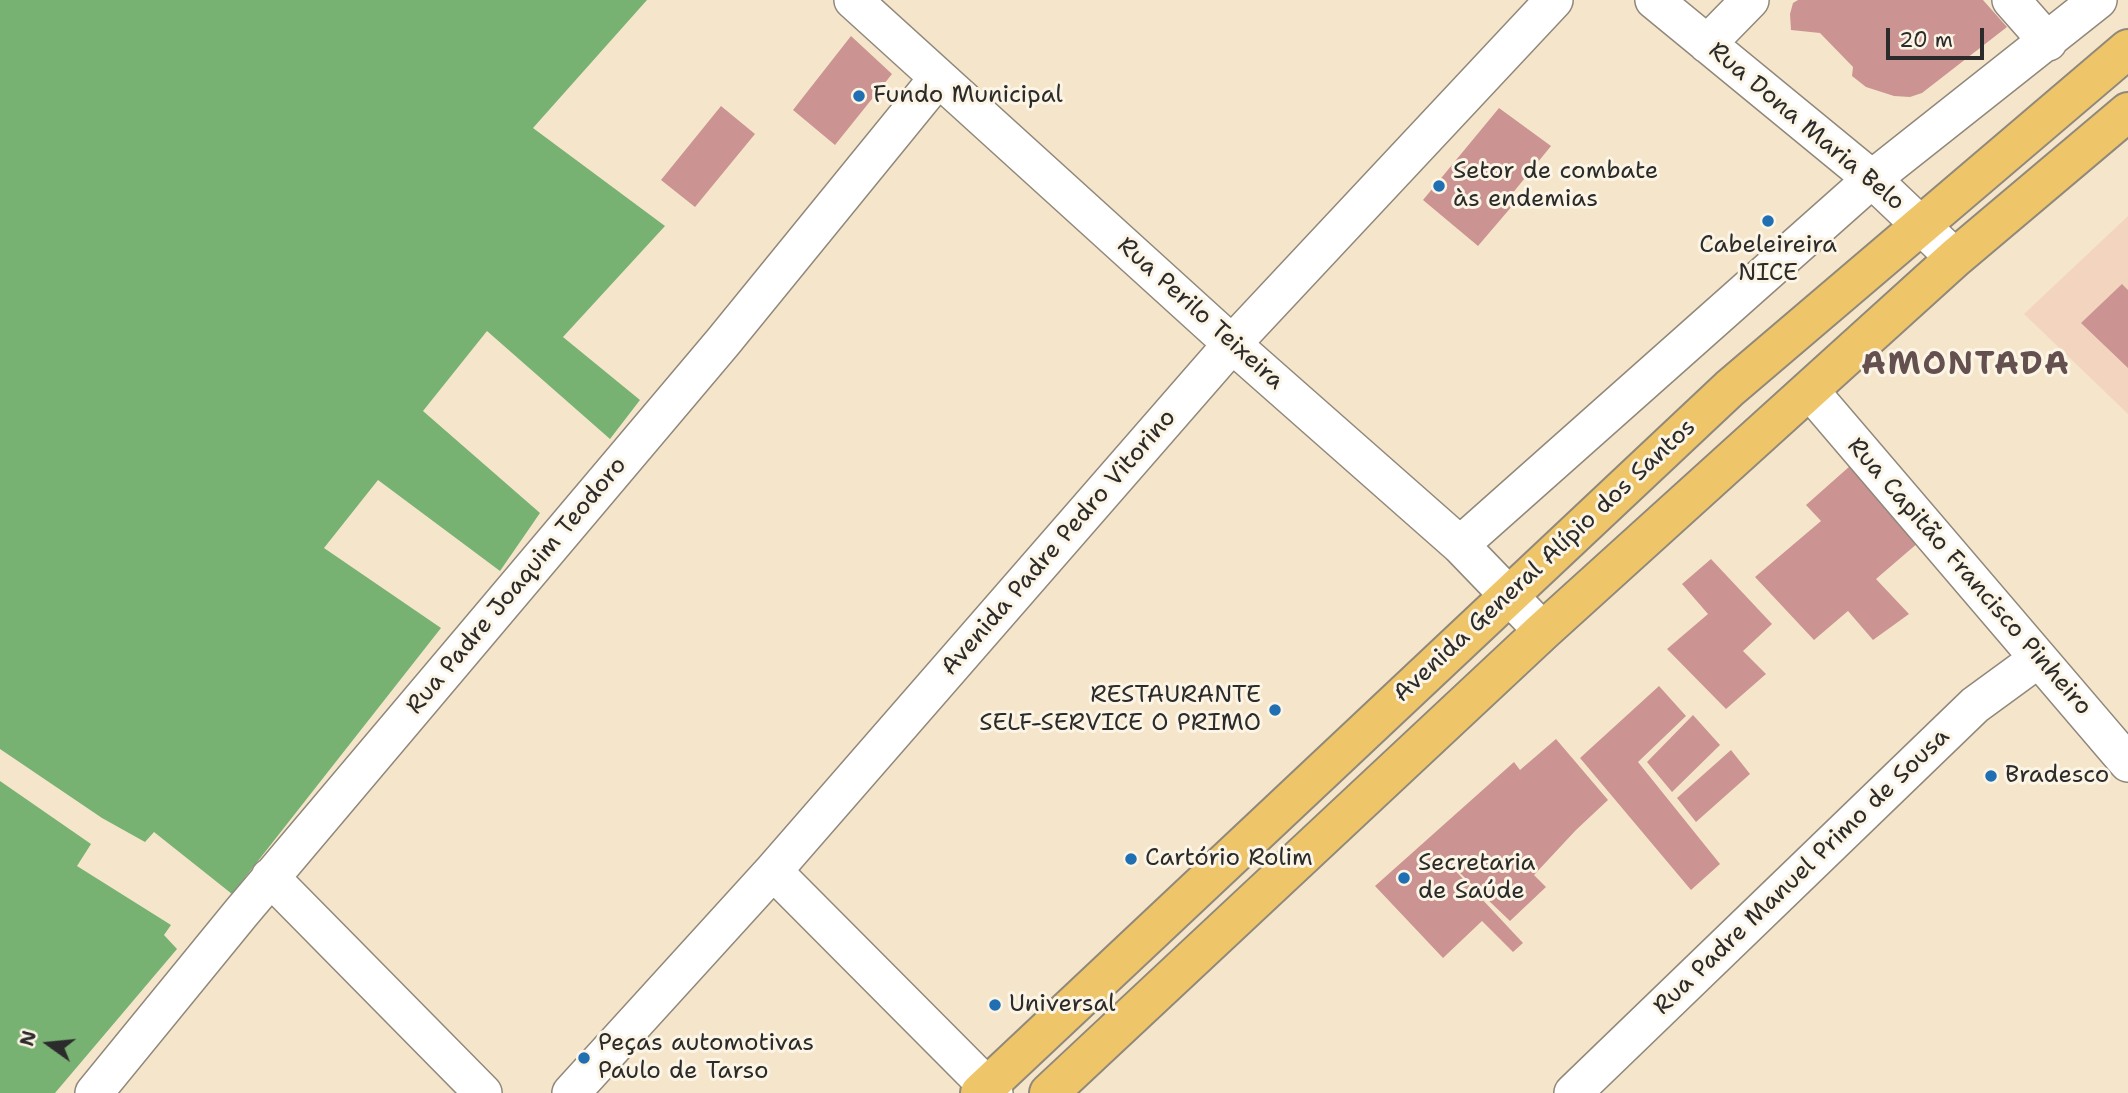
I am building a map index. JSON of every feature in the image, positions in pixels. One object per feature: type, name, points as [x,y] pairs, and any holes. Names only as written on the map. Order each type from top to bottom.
[{"type":"main road","name":"Avenida General Alípio dos Santos","points":[[987,1091],[1730,388],[2128,49]]},
{"type":"main road","name":"Avenida General Alípio dos Santos","points":[[1049,1093],[1543,631],[1955,258],[2128,112]]},
{"type":"street","name":"Rua Perilo Teixeira","points":[[853,0],[1232,344],[1460,545],[1543,631]]},
{"type":"street","name":"Avenida Padre Pedro Vitorino","points":[[571,1093],[773,872],[1232,344],[1554,0]]},
{"type":"street","name":"Rua Dona Maria Belo","points":[[1654,0],[1872,179],[1955,258]]},
{"type":"street","points":[[1707,44],[1750,0]]},
{"type":"street","points":[[2011,0],[2048,42]]},
{"type":"street","points":[[1460,545],[1872,179],[2098,0]]},
{"type":"street","name":"Rua Padre Joaquim Teodoro","points":[[94,1093],[270,877],[723,342],[938,78]]},
{"type":"street","name":"Rua Capitão Francisco Pinheiro","points":[[1810,391],[2128,763]]},
{"type":"street","name":"Rua Padre Manuel Primo de Sousa","points":[[1573,1093],[1975,705],[2038,659]]},
{"type":"street","points":[[773,872],[987,1091]]},
{"type":"street","points":[[270,877],[483,1093]]},
{"type":"shaded area","points":[[2128,216],[2128,414],[2024,314]]},
{"type":"green space","points":[[0,0],[647,0],[533,128],[665,226],[563,337],[640,400],[610,439],[487,331],[423,411],[540,513],[500,571],[378,480],[324,548],[441,628],[232,894],[154,832],[145,842],[102,818],[0,749]]},
{"type":"green space","points":[[0,781],[91,844],[77,866],[171,925],[164,935],[177,949],[55,1093],[0,1093]]},
{"type":"building","points":[[1798,0],[1983,0],[2007,27],[1922,93],[1910,97],[1894,96],[1866,87],[1852,76],[1853,67],[1820,33],[1791,30],[1790,14],[1793,3]]},
{"type":"building","points":[[851,36],[892,74],[835,145],[793,110]]},
{"type":"building","points":[[721,106],[755,134],[695,207],[661,180]]},
{"type":"building","points":[[1499,108],[1551,146],[1507,200],[1513,205],[1478,246],[1423,200]]},
{"type":"building","points":[[2122,284],[2128,290],[2128,368],[2081,323]]},
{"type":"building","points":[[1859,458],[1926,536],[1876,579],[1909,614],[1873,640],[1848,611],[1814,640],[1755,577],[1821,521],[1806,505]]},
{"type":"building","points":[[1711,559],[1772,624],[1743,651],[1766,674],[1726,709],[1667,649],[1708,614],[1682,584]]},
{"type":"building","points":[[1659,686],[1686,716],[1638,762],[1720,864],[1691,890],[1580,758]]},
{"type":"building","points":[[1693,715],[1720,745],[1672,792],[1647,762]]},
{"type":"building","points":[[1556,739],[1608,800],[1534,875],[1546,887],[1510,921],[1437,851],[1523,943],[1513,952],[1482,921],[1443,958],[1375,886],[1514,762],[1520,770]]},
{"type":"building","points":[[1731,750],[1750,774],[1696,822],[1677,798]]},
{"type":"place","name":"Fundo Municipal","points":[[859,96]]},
{"type":"place","name":"Setor de combate às endemias","points":[[1439,186]]},
{"type":"place","name":"Cabeleireira NICE","points":[[1768,221]]},
{"type":"place","name":"RESTAURANTE SELF-SERVICE O PRIMO","points":[[1275,710]]},
{"type":"place","name":"Bradesco","points":[[1991,776]]},
{"type":"place","name":"Cartório Rolim","points":[[1131,859]]},
{"type":"place","name":"Secretaria de Saúde","points":[[1404,878]]},
{"type":"place","name":"Universal","points":[[995,1005]]},
{"type":"place","name":"Peças automotivas Paulo de Tarso","points":[[584,1058]]},
{"type":"district","name":"AMONTADA","points":[[1966,366]]}]
